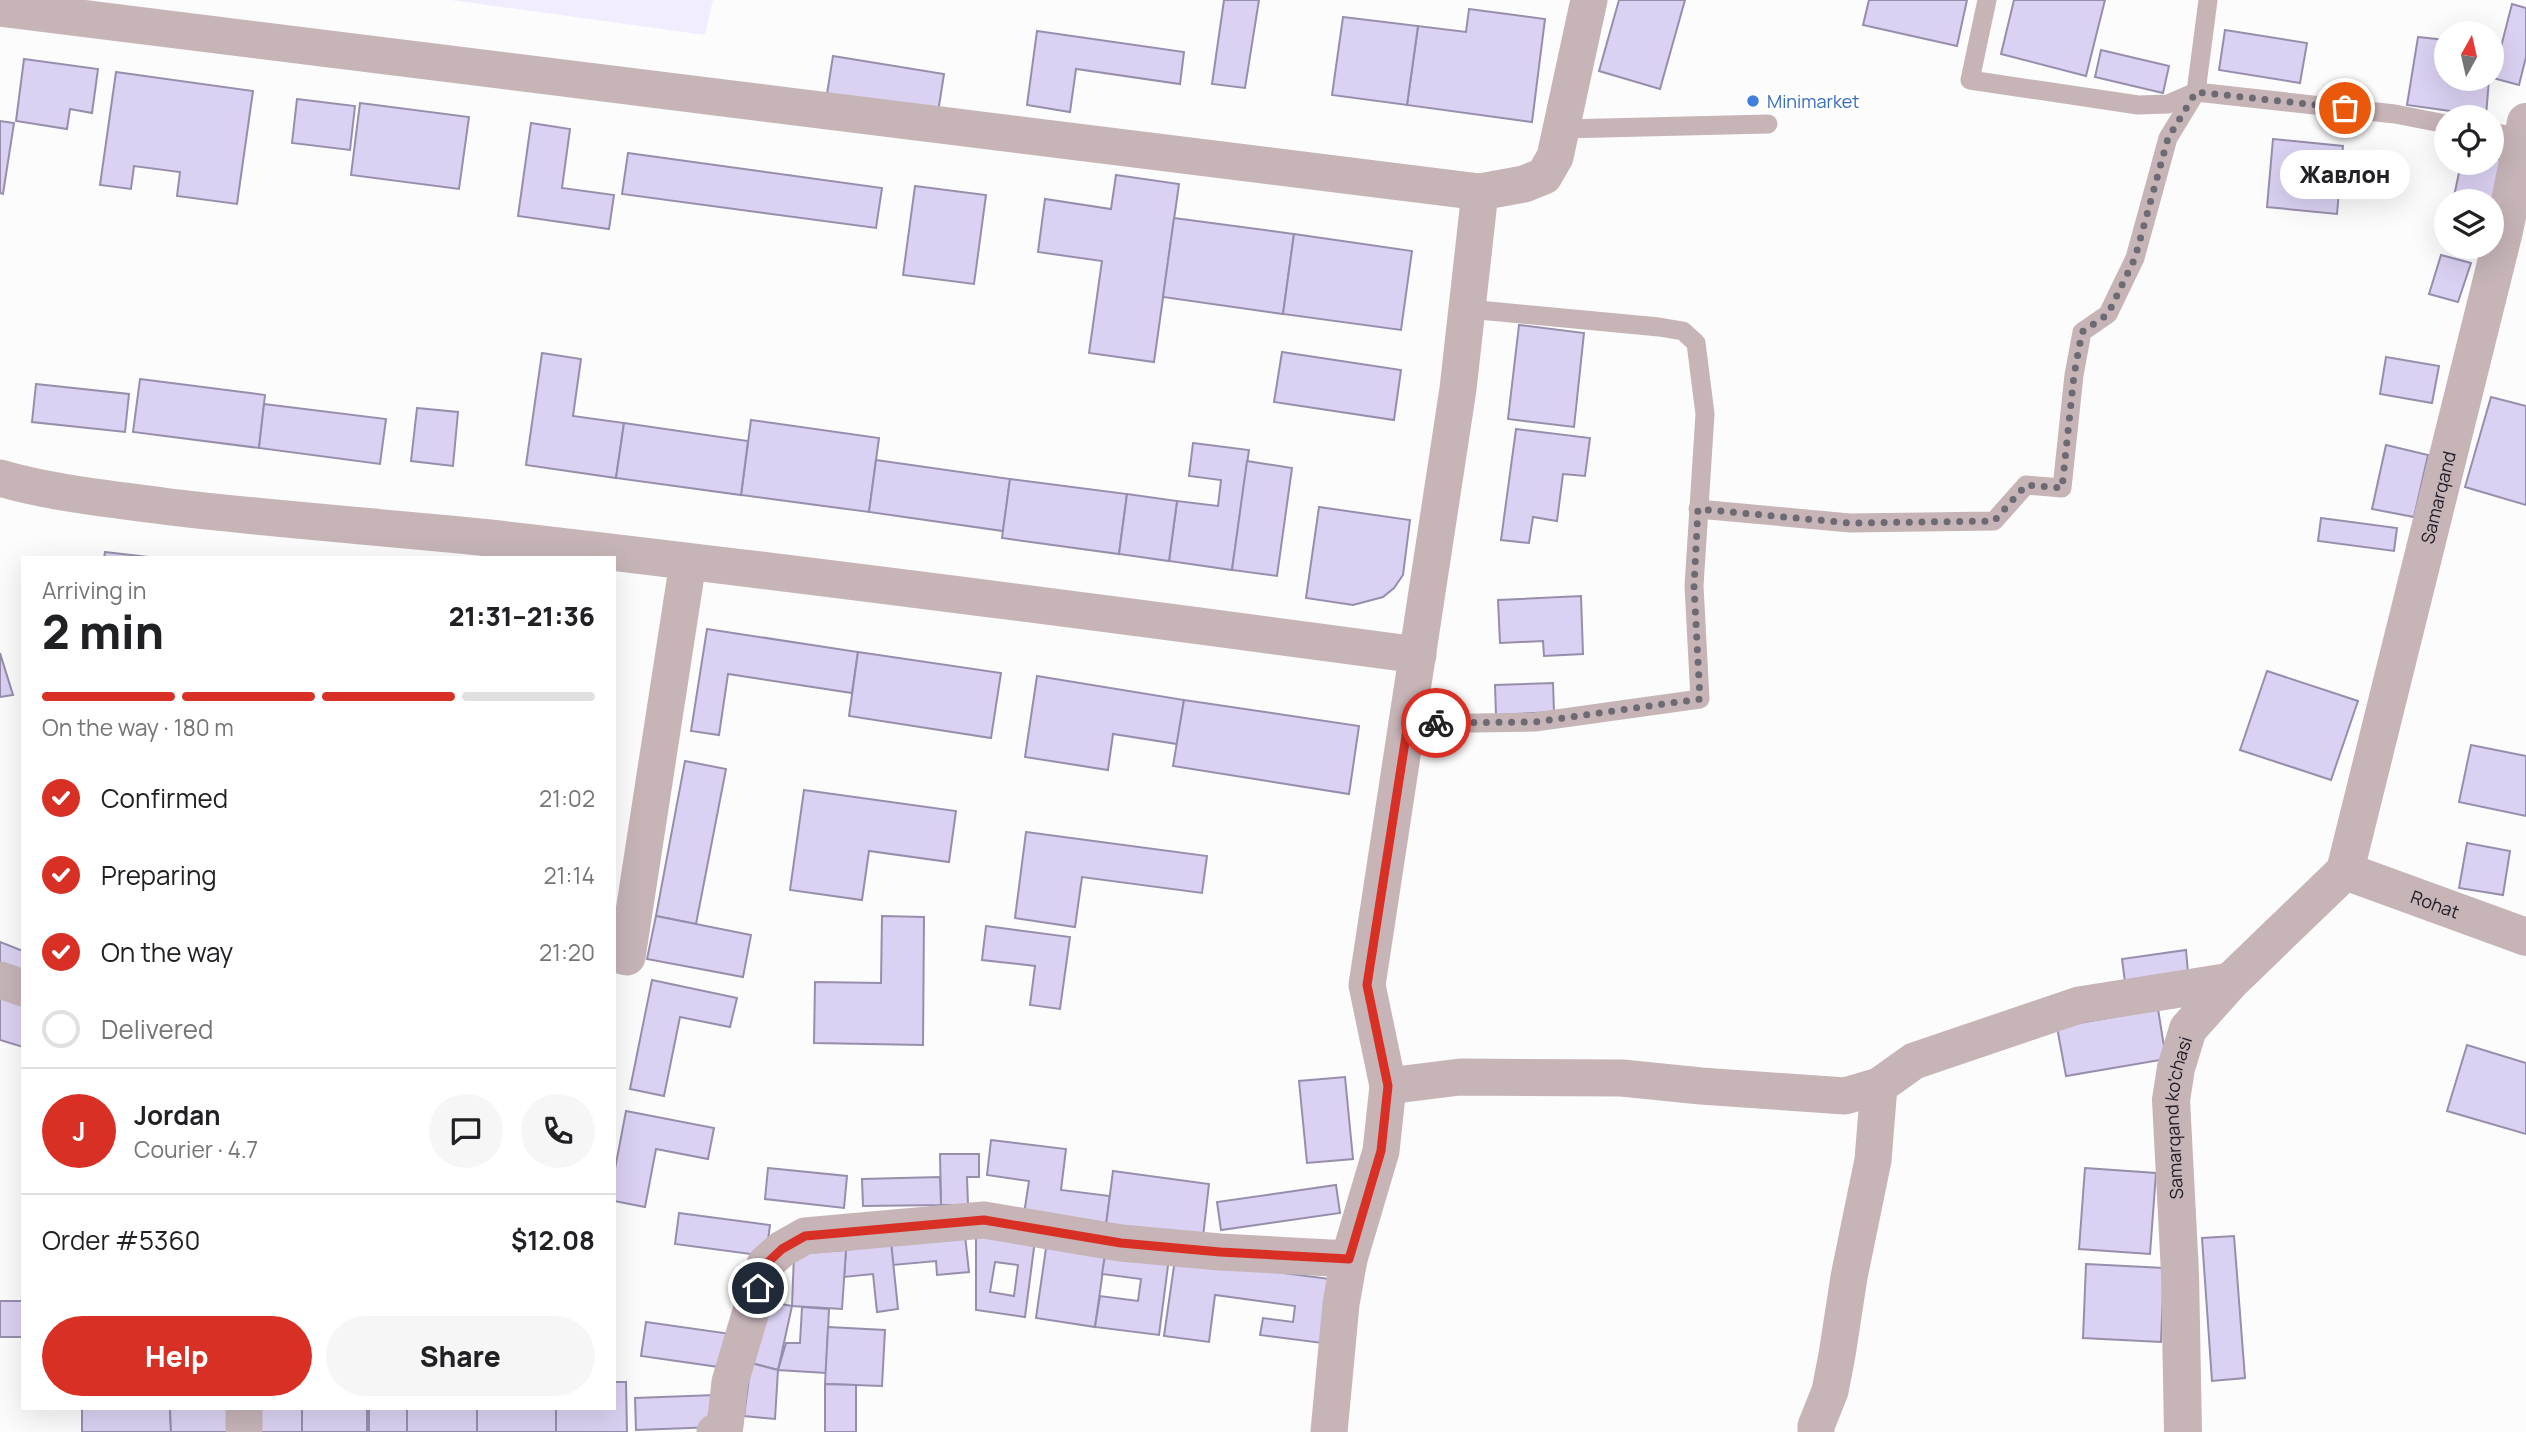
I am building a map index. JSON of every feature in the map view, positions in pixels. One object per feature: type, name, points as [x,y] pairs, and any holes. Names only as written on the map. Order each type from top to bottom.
[{"type":"street","points":[[0,8],[1480,192],[1524,184],[1544,176],[1555,157],[1589,0]]},
{"type":"street","name":"Samarqand","points":[[2345,871],[2504,231],[2513,131]]},
{"type":"street","points":[[1329,1432],[1341,1304],[1349,1259],[1381,1151],[1388,1086],[1367,985],[1468,309],[1480,192]]},
{"type":"street","points":[[0,478],[120,500],[198,510],[439,533],[688,562],[1056,606],[1418,655]]},
{"type":"street","points":[[616,954],[627,957],[688,562]]},
{"type":"street","name":"Rohat","points":[[2345,871],[2526,937]]},
{"type":"street","name":"Samarqand ko'chasi","points":[[2183,1432],[2180,1273],[2171,1100],[2176,1068],[2188,1029],[2231,981],[2345,871]]},
{"type":"street","points":[[0,980],[21,987]]},
{"type":"street","points":[[1388,1086],[1460,1077],[1622,1078],[1845,1096],[1880,1086],[1914,1060],[2079,1005],[2231,981]]},
{"type":"street","points":[[1816,1432],[1815,1426],[1830,1391],[1849,1277],[1873,1160],[1880,1086]]},
{"type":"street","points":[[715,1432],[725,1426],[730,1382],[765,1265],[782,1249],[805,1236],[984,1220],[1121,1243],[1349,1259]]},
{"type":"street","points":[[244,1410],[244,1432]]},
{"type":"lane","points":[[1987,0],[1969,80],[2138,105],[2168,104],[2196,92],[2395,114],[2434,122]]},
{"type":"lane","points":[[1698,509],[1850,523],[1994,521],[2026,485],[2062,488],[2074,375],[2082,332],[2108,314],[2135,258],[2168,138],[2196,92],[2208,0]]},
{"type":"lane","points":[[1562,129],[1768,124]]},
{"type":"lane","points":[[1408,723],[1535,722],[1700,699],[1694,586],[1705,414],[1696,343],[1684,331],[1468,309]]},
{"type":"shaded area","points":[[451,0],[713,0],[705,35]]},
{"type":"building","points":[[1224,0],[1259,0],[1245,88],[1212,84]]},
{"type":"building","points":[[1619,0],[1685,0],[1660,89],[1599,71]]},
{"type":"building","points":[[1869,0],[1967,0],[1957,46],[1863,25]]},
{"type":"building","points":[[2014,0],[2105,0],[2086,76],[2001,54]]},
{"type":"building","points":[[2512,4],[2526,8],[2526,57],[2519,85],[2504,81],[2504,35]]},
{"type":"building","points":[[1469,9],[1545,19],[1532,122],[1407,105],[1418,26],[1466,32]]},
{"type":"building","points":[[1343,17],[1418,26],[1407,105],[1332,95]]},
{"type":"building","points":[[2225,30],[2307,43],[2300,83],[2219,70]]},
{"type":"building","points":[[1037,31],[1184,52],[1180,84],[1076,69],[1070,112],[1027,105]]},
{"type":"building","points":[[2418,37],[2434,39],[2434,91],[2488,91],[2487,105],[2434,105],[2434,109],[2407,105]]},
{"type":"building","points":[[2101,50],[2169,66],[2163,93],[2095,77]]},
{"type":"building","points":[[833,56],[944,74],[938,112],[827,94]]},
{"type":"building","points":[[24,59],[98,69],[92,113],[70,109],[67,129],[16,121]]},
{"type":"building","points":[[116,72],[253,91],[237,204],[177,196],[180,172],[134,166],[131,189],[100,185]]},
{"type":"building","points":[[297,99],[355,106],[350,150],[292,143]]},
{"type":"building","points":[[360,103],[469,117],[459,189],[351,175]]},
{"type":"building","points":[[0,121],[14,123],[3,194],[0,193]]},
{"type":"building","points":[[531,123],[570,129],[562,188],[614,195],[609,229],[518,216]]},
{"type":"building","points":[[2273,139],[2343,146],[2337,214],[2267,207]]},
{"type":"building","points":[[628,153],[882,188],[876,228],[622,194]]},
{"type":"building","points":[[1116,175],[1179,184],[1154,362],[1089,353],[1102,261],[1038,252],[1045,199],[1111,209]]},
{"type":"building","points":[[2458,175],[2498,175],[2495,189],[2456,189]]},
{"type":"building","points":[[915,186],[986,195],[974,284],[903,275]]},
{"type":"building","points":[[1174,218],[1294,234],[1283,314],[1163,297]]},
{"type":"building","points":[[1294,234],[1412,251],[1401,330],[1283,314]]},
{"type":"building","points":[[2440,259],[2471,263],[2458,302],[2429,294]]},
{"type":"building","points":[[1519,325],[1584,333],[1574,427],[1508,419]]},
{"type":"building","points":[[1282,352],[1401,370],[1394,420],[1274,402]]},
{"type":"building","points":[[542,353],[581,359],[573,416],[624,423],[616,478],[526,465]]},
{"type":"building","points":[[2386,357],[2439,366],[2432,403],[2380,394]]},
{"type":"building","points":[[140,379],[265,395],[259,448],[133,432]]},
{"type":"building","points":[[36,384],[129,394],[125,432],[32,422]]},
{"type":"building","points":[[2491,397],[2526,406],[2526,505],[2465,487]]},
{"type":"building","points":[[264,404],[386,419],[380,464],[259,448]]},
{"type":"building","points":[[417,408],[458,412],[453,466],[411,461]]},
{"type":"building","points":[[751,420],[879,438],[869,512],[741,495]]},
{"type":"building","points":[[624,423],[748,441],[741,495],[616,478]]},
{"type":"building","points":[[1516,429],[1590,438],[1585,476],[1563,474],[1557,521],[1533,517],[1529,543],[1501,540]]},
{"type":"building","points":[[1193,443],[1249,450],[1232,570],[1169,561],[1177,501],[1218,506],[1221,480],[1189,476]]},
{"type":"building","points":[[2386,445],[2428,455],[2414,517],[2372,509]]},
{"type":"building","points":[[876,460],[1010,479],[1003,531],[869,512]]},
{"type":"building","points":[[1247,461],[1292,468],[1277,576],[1232,570]]},
{"type":"building","points":[[1010,479],[1127,494],[1119,554],[1002,538]]},
{"type":"building","points":[[1127,494],[1177,501],[1169,561],[1119,554]]},
{"type":"building","points":[[1319,507],[1410,520],[1403,575],[1383,597],[1353,605],[1306,598]]},
{"type":"building","points":[[2321,518],[2397,528],[2394,551],[2318,541]]},
{"type":"building","points":[[105,552],[140,556],[104,556]]},
{"type":"building","points":[[1581,596],[1583,654],[1544,656],[1543,641],[1500,643],[1498,600]]},
{"type":"building","points":[[707,629],[858,652],[852,693],[728,674],[719,735],[691,731]]},
{"type":"building","points":[[858,652],[1001,673],[991,738],[849,716]]},
{"type":"building","points":[[0,653],[13,695],[0,697]]},
{"type":"building","points":[[2267,671],[2358,701],[2331,780],[2240,750]]},
{"type":"building","points":[[1037,676],[1184,700],[1177,744],[1113,734],[1108,770],[1025,757]]},
{"type":"building","points":[[1553,683],[1554,712],[1496,715],[1495,685]]},
{"type":"building","points":[[1184,700],[1359,726],[1349,794],[1173,766]]},
{"type":"building","points":[[2471,745],[2526,756],[2526,816],[2459,802]]},
{"type":"building","points":[[685,761],[726,769],[696,924],[656,916]]},
{"type":"building","points":[[804,790],[956,811],[949,862],[869,851],[862,900],[790,890]]},
{"type":"building","points":[[1026,832],[1207,856],[1202,893],[1082,877],[1075,927],[1015,918]]},
{"type":"building","points":[[2467,843],[2510,851],[2503,895],[2459,888]]},
{"type":"building","points":[[656,916],[751,935],[743,977],[647,959]]},
{"type":"building","points":[[882,916],[924,917],[923,1045],[814,1043],[815,982],[881,983]]},
{"type":"building","points":[[986,926],[1070,937],[1060,1009],[1030,1005],[1035,966],[982,960]]},
{"type":"building","points":[[0,942],[21,950],[21,974],[0,966]]},
{"type":"building","points":[[2186,950],[2188,973],[2125,982],[2122,959]]},
{"type":"building","points":[[652,980],[737,998],[730,1027],[680,1017],[664,1096],[630,1089]]},
{"type":"building","points":[[0,993],[21,1000],[21,1046],[0,1040]]},
{"type":"building","points":[[2158,1009],[2166,1059],[2066,1076],[2057,1027]]},
{"type":"building","points":[[2467,1045],[2526,1063],[2526,1134],[2447,1111]]},
{"type":"building","points":[[1345,1077],[1353,1159],[1307,1163],[1299,1081]]},
{"type":"building","points":[[626,1111],[714,1128],[708,1159],[656,1149],[645,1207],[616,1201],[616,1164]]},
{"type":"building","points":[[991,1140],[1066,1149],[1061,1190],[1110,1196],[1106,1225],[1024,1214],[1029,1181],[987,1175]]},
{"type":"building","points":[[940,1154],[979,1154],[979,1177],[967,1177],[968,1205],[941,1205]]},
{"type":"building","points":[[768,1168],[847,1176],[844,1208],[765,1199]]},
{"type":"building","points":[[2085,1168],[2156,1173],[2150,1254],[2079,1249]]},
{"type":"building","points":[[1113,1171],[1209,1184],[1203,1237],[1106,1225]]},
{"type":"building","points":[[940,1177],[941,1205],[863,1206],[862,1179]]},
{"type":"building","points":[[1336,1185],[1340,1213],[1221,1230],[1217,1202]]},
{"type":"building","points":[[679,1213],[770,1225],[766,1256],[675,1244]]},
{"type":"building","points":[[976,1233],[1035,1240],[1025,1317],[976,1310]],"holes":[[[995,1262],[1018,1265],[1014,1296],[990,1292]]]},
{"type":"building","points":[[965,1235],[969,1272],[937,1275],[936,1261],[893,1265],[891,1242]]},
{"type":"building","points":[[2234,1236],[2245,1378],[2212,1381],[2202,1238]]},
{"type":"building","points":[[1047,1241],[1106,1249],[1095,1327],[1036,1318]]},
{"type":"building","points":[[891,1242],[898,1309],[877,1312],[873,1274],[844,1277],[846,1250]]},
{"type":"building","points":[[1106,1249],[1169,1258],[1159,1335],[1095,1327],[1100,1296],[1138,1301],[1141,1279],[1102,1274]]},
{"type":"building","points":[[846,1250],[842,1309],[792,1306],[794,1254]]},
{"type":"building","points":[[1175,1259],[1330,1279],[1322,1343],[1260,1335],[1263,1318],[1293,1322],[1295,1306],[1215,1295],[1209,1342],[1164,1336]]},
{"type":"building","points":[[2086,1264],[2164,1268],[2161,1342],[2083,1338]]},
{"type":"building","points":[[0,1301],[21,1301],[21,1337],[0,1337]]},
{"type":"building","points":[[767,1301],[792,1306],[778,1370],[751,1363]]},
{"type":"building","points":[[802,1307],[829,1309],[826,1373],[778,1370],[786,1343],[800,1343]]},
{"type":"building","points":[[646,1322],[731,1334],[726,1368],[641,1356]]},
{"type":"building","points":[[828,1327],[885,1330],[882,1386],[825,1384]]},
{"type":"building","points":[[751,1363],[778,1370],[775,1419],[744,1416]]},
{"type":"building","points":[[616,1382],[626,1382],[627,1432],[556,1432],[556,1410],[616,1410]]},
{"type":"building","points":[[825,1384],[856,1385],[856,1432],[825,1432]]},
{"type":"building","points":[[715,1395],[716,1427],[636,1430],[635,1398]]},
{"type":"building","points":[[82,1410],[170,1410],[171,1432],[82,1432]]},
{"type":"building","points":[[170,1410],[231,1410],[232,1432],[171,1432]]},
{"type":"building","points":[[257,1410],[302,1410],[302,1432],[257,1432]]},
{"type":"building","points":[[302,1410],[367,1410],[367,1432],[302,1432]]},
{"type":"building","points":[[369,1410],[407,1410],[407,1432],[369,1432]]},
{"type":"building","points":[[407,1410],[477,1410],[477,1432],[407,1432]]},
{"type":"building","points":[[477,1410],[556,1410],[556,1432],[477,1432]]},
{"type":"way so far","points":[[1436,723],[1535,722],[1700,699],[1694,586],[1698,509],[1850,523],[1994,521],[2026,485],[2062,488],[2074,375],[2082,332],[2108,314],[2135,258],[2168,138],[2196,92],[2345,108]]},
{"type":"place","name":"Minimarket","points":[[1753,101]]},
{"type":"place","name":"Жавлон","points":[[2345,108]]},
{"type":"route","points":[[758,1288],[765,1265],[782,1249],[805,1236],[984,1220],[1121,1243],[1349,1259],[1381,1151],[1388,1086],[1367,985],[1408,723],[1436,723]]}]
